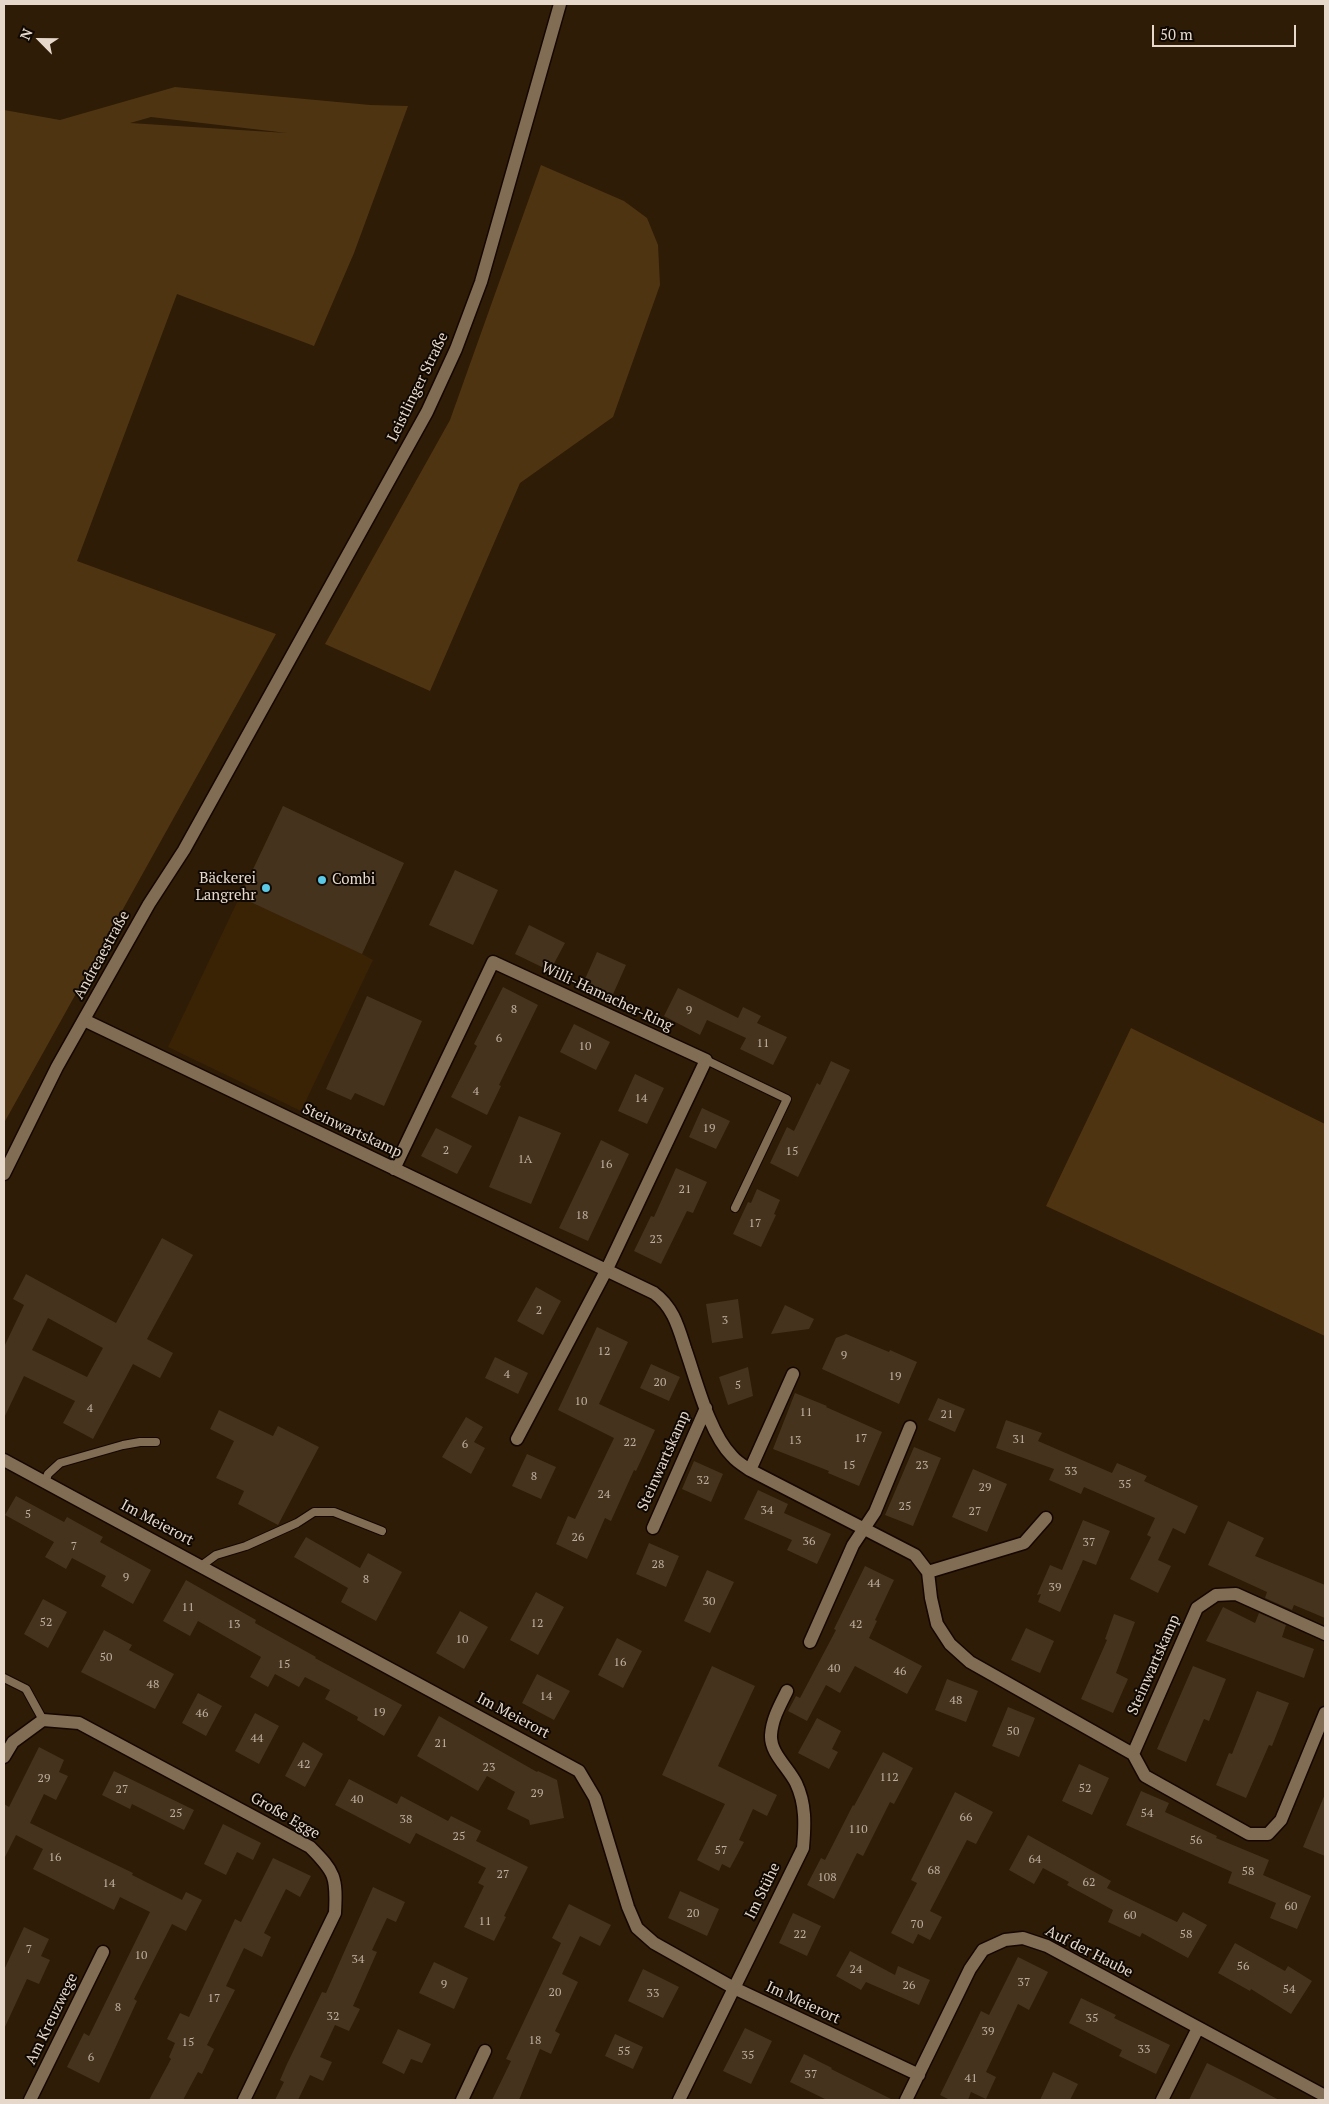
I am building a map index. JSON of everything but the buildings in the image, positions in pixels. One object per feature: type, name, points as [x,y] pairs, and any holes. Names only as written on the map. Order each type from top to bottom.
[{"type":"street","name":"Leistlinger Straße","points":[[236,757],[427,412],[456,349],[481,282],[560,4]]},
{"type":"street","name":"Andreaestraße","points":[[4,1174],[57,1067],[149,904],[184,850],[236,757]]},
{"type":"street","name":"Willi-Hamacher-Ring","points":[[394,1168],[493,962],[706,1060]]},
{"type":"street","name":"Steinwartskamp","points":[[84,1020],[654,1293],[665,1301],[674,1316],[706,1408],[719,1437],[732,1456],[750,1470],[914,1555],[928,1572]]},
{"type":"street","points":[[517,1439],[607,1269],[706,1060]]},
{"type":"street","points":[[750,1470],[792,1374]]},
{"type":"street","name":"Steinwartskamp","points":[[653,1528],[706,1408]]},
{"type":"street","points":[[810,1642],[853,1545],[874,1512],[910,1427]]},
{"type":"street","name":"Im Meierort","points":[[4,1460],[578,1771],[595,1798],[628,1907],[637,1928],[654,1943],[734,1988],[919,2075]]},
{"type":"street","points":[[1046,1518],[1024,1543],[928,1572],[931,1598],[938,1624],[950,1644],[970,1662],[1133,1754],[1145,1776],[1250,1834],[1268,1834],[1281,1820],[1325,1713]]},
{"type":"street","name":"Steinwartskamp","points":[[1133,1754],[1197,1608],[1216,1595],[1236,1594],[1325,1634]]},
{"type":"street","name":"Im Stühe","points":[[679,2100],[803,1848],[806,1814],[796,1783],[779,1758],[771,1737],[774,1719],[787,1691]]},
{"type":"street","points":[[4,1757],[12,1742],[43,1720]]},
{"type":"street","name":"Große Egge","points":[[43,1720],[79,1723],[310,1847],[328,1865],[337,1886],[336,1913],[244,2100]]},
{"type":"street","name":"Auf der Haube","points":[[906,2100],[970,1969],[983,1950],[1005,1940],[1023,1938],[1047,1946],[1325,2096]]},
{"type":"street","name":"Am Kreuzwege","points":[[30,2100],[103,1952]]},
{"type":"street","points":[[1162,2100],[1198,2028]]},
{"type":"street","points":[[462,2100],[485,2051]]},
{"type":"lane","points":[[706,1060],[787,1098],[735,1208]]},
{"type":"lane","points":[[44,1482],[48,1474],[60,1463],[123,1445],[156,1442]]},
{"type":"lane","points":[[201,1566],[216,1555],[246,1546],[296,1523],[314,1512],[334,1512],[382,1531]]},
{"type":"lane","points":[[4,1678],[26,1689],[43,1720]]},
{"type":"shaded area","points":[[175,87],[370,105],[408,106],[354,253],[314,346],[177,294],[77,561],[276,634],[4,1123],[4,110],[60,120]],"holes":[[[151,117],[287,133],[130,123]]]},
{"type":"shaded area","points":[[541,165],[624,201],[647,218],[658,245],[660,285],[613,417],[520,483],[430,691],[325,644],[450,420]]},
{"type":"shaded area","points":[[283,806],[404,863],[362,954],[373,960],[301,1111],[168,1047]]},
{"type":"shaded area","points":[[1131,1028],[1325,1124],[1325,1336],[1046,1206]]},
{"type":"place","name":"Combi","points":[[322,880]]},
{"type":"place","name":"Bäckerei Langrehr","points":[[266,888]]}]
